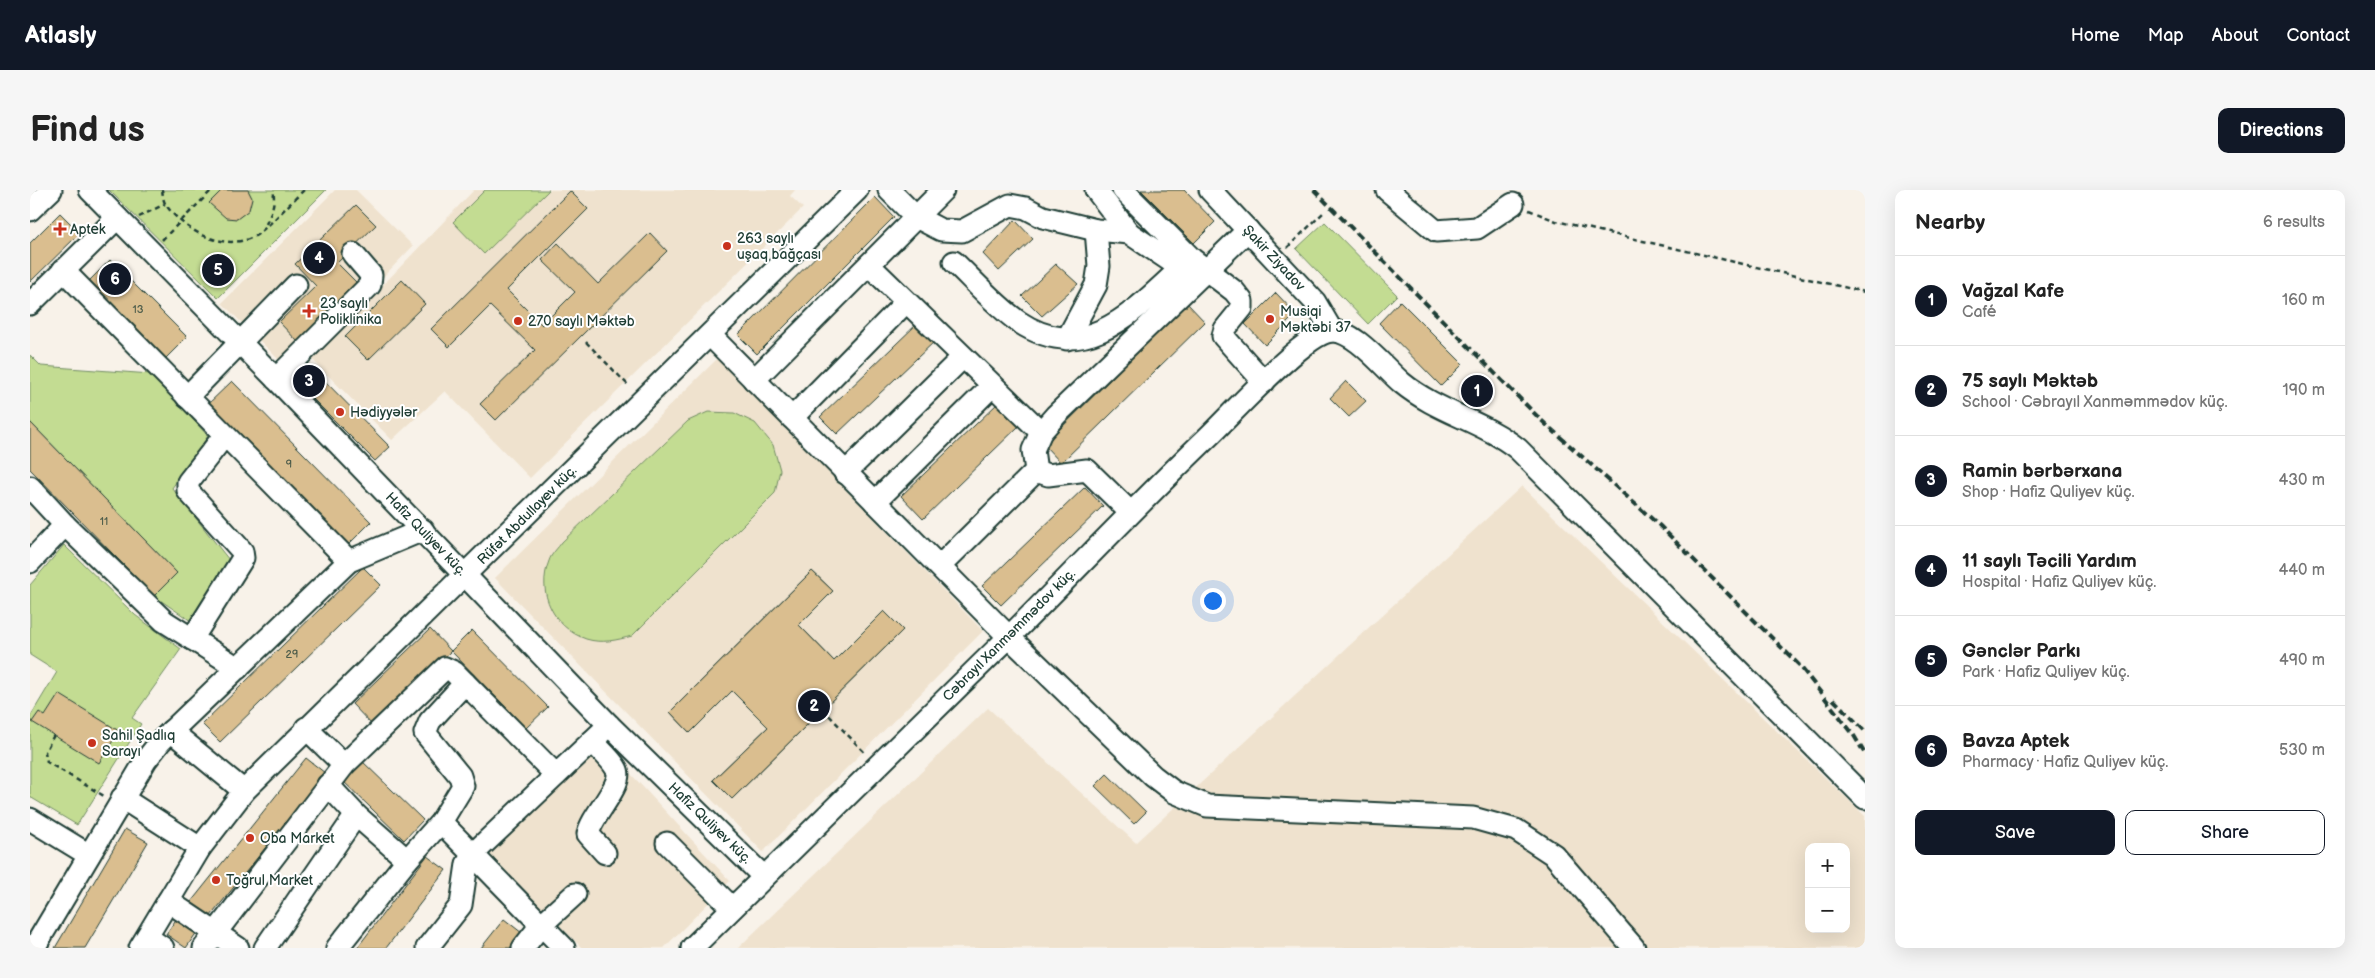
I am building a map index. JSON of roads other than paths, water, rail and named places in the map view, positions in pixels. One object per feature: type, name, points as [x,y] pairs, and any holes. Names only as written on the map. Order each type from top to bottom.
[{"type":"street","points":[[30,210],[51,190]]},
{"type":"street","name":"Hafiz Quliyev küç.","points":[[90,190],[127,218],[241,343],[609,725],[764,876]]},
{"type":"street","name":"Rüfət Abdullayev küç.","points":[[150,944],[168,901],[200,848],[244,791],[306,728],[466,576],[857,190]]},
{"type":"street","points":[[889,190],[916,217],[941,230],[962,231],[1010,205],[1026,208],[1043,217],[1096,230],[1129,233],[1193,266],[1234,291],[1242,301],[1242,308],[1225,329],[1223,336],[1264,382]]},
{"type":"street","points":[[754,380],[943,190]]},
{"type":"street","points":[[1096,190],[1129,233]]},
{"type":"street","points":[[1123,190],[1193,266]]},
{"type":"street","name":"Şakir Ziyadov","points":[[1210,190],[1315,302],[1332,331]]},
{"type":"street","points":[[1397,193],[1436,231],[1477,228],[1513,204]]},
{"type":"street","points":[[30,304],[63,270],[127,218]]},
{"type":"street","points":[[1067,339],[1096,284],[1099,266],[1096,230]]},
{"type":"street","points":[[954,262],[1017,320],[1037,332],[1067,339],[1092,335],[1122,321],[1193,266],[1248,230]]},
{"type":"street","points":[[276,379],[370,285],[371,275],[354,254]]},
{"type":"street","points":[[869,265],[962,358],[1041,432]]},
{"type":"street","points":[[1036,471],[1033,450],[1041,432],[1193,266]]},
{"type":"street","points":[[63,270],[224,436],[349,561]]},
{"type":"street","points":[[187,397],[296,285]]},
{"type":"street","points":[[792,418],[906,302]]},
{"type":"street","points":[[1332,331],[1351,337],[1417,395],[1441,409],[1505,438],[1518,449],[1865,798]]},
{"type":"street","name":"Cəbrayıl Xanməmmədov küç.","points":[[692,948],[1009,637],[1130,512],[1264,382],[1312,340],[1332,331]]},
{"type":"street","points":[[710,335],[1009,637],[1153,776],[1174,792],[1206,806],[1473,818],[1516,830],[1554,855],[1634,948]]},
{"type":"street","points":[[845,473],[962,358]]},
{"type":"street","points":[[875,502],[992,386]]},
{"type":"street","points":[[192,639],[243,558],[242,551],[188,491],[188,482],[224,436]]},
{"type":"street","points":[[1036,471],[1048,476],[1087,470],[1130,512]]},
{"type":"street","points":[[940,566],[1036,471]]},
{"type":"street","points":[[30,487],[65,525],[149,608],[164,621],[238,668]]},
{"type":"street","points":[[30,562],[65,525]]},
{"type":"street","points":[[34,948],[146,760],[171,731],[349,561],[422,530]]},
{"type":"street","points":[[209,940],[344,764],[444,668],[454,672],[556,775]]},
{"type":"street","points":[[338,948],[407,860],[441,822],[463,786],[460,776],[425,733],[430,721],[465,683]]},
{"type":"street","points":[[427,948],[461,905],[467,864],[474,853],[609,725]]},
{"type":"street","points":[[306,728],[344,764]]},
{"type":"street","points":[[171,731],[244,791]]},
{"type":"street","points":[[592,741],[618,769],[618,782],[590,824],[588,834],[605,854]]},
{"type":"street","points":[[328,785],[356,815],[407,860]]},
{"type":"street","points":[[120,802],[200,848]]},
{"type":"street","points":[[265,948],[356,815]]},
{"type":"street","points":[[30,819],[89,855]]},
{"type":"street","points":[[441,822],[474,853],[564,948]]},
{"type":"street","points":[[667,843],[732,908]]},
{"type":"street","points":[[523,948],[541,925],[575,894]]},
{"type":"street","points":[[168,901],[209,940],[238,948]]},
{"type":"railway","points":[[1314,190],[1541,420],[1660,526],[1800,666],[1853,734],[1865,754]]},
{"type":"railway","points":[[1833,699],[1865,731]]},
{"type":"place","name":"Aptek","points":[[60,229]]},
{"type":"place","name":"263 saylı uşaq bağçası","points":[[727,246]]},
{"type":"place","name":"11 saylı Təcili Yardım","points":[[319,258]]},
{"type":"place","name":"Gənclər Parkı","points":[[218,270]]},
{"type":"place","name":"Bavza Aptek","points":[[115,279]]},
{"type":"place","name":"23 saylı Poliklinika","points":[[309,311]]},
{"type":"place","name":"Musiqi Məktəbi 37","points":[[1270,319]]},
{"type":"place","name":"270 saylı Məktəb","points":[[518,321]]},
{"type":"place","name":"Ramin bərbərxana","points":[[309,381]]},
{"type":"place","name":"Vağzal Kafe","points":[[1477,391]]},
{"type":"place","name":"Hədiyyələr","points":[[340,412]]},
{"type":"place","name":"75 saylı Məktəb","points":[[814,706]]},
{"type":"place","name":"Sahil Şadlıq Sarayı","points":[[92,743]]},
{"type":"place","name":"Oba Market","points":[[250,838]]},
{"type":"place","name":"Toğrul Market","points":[[216,880]]}]
